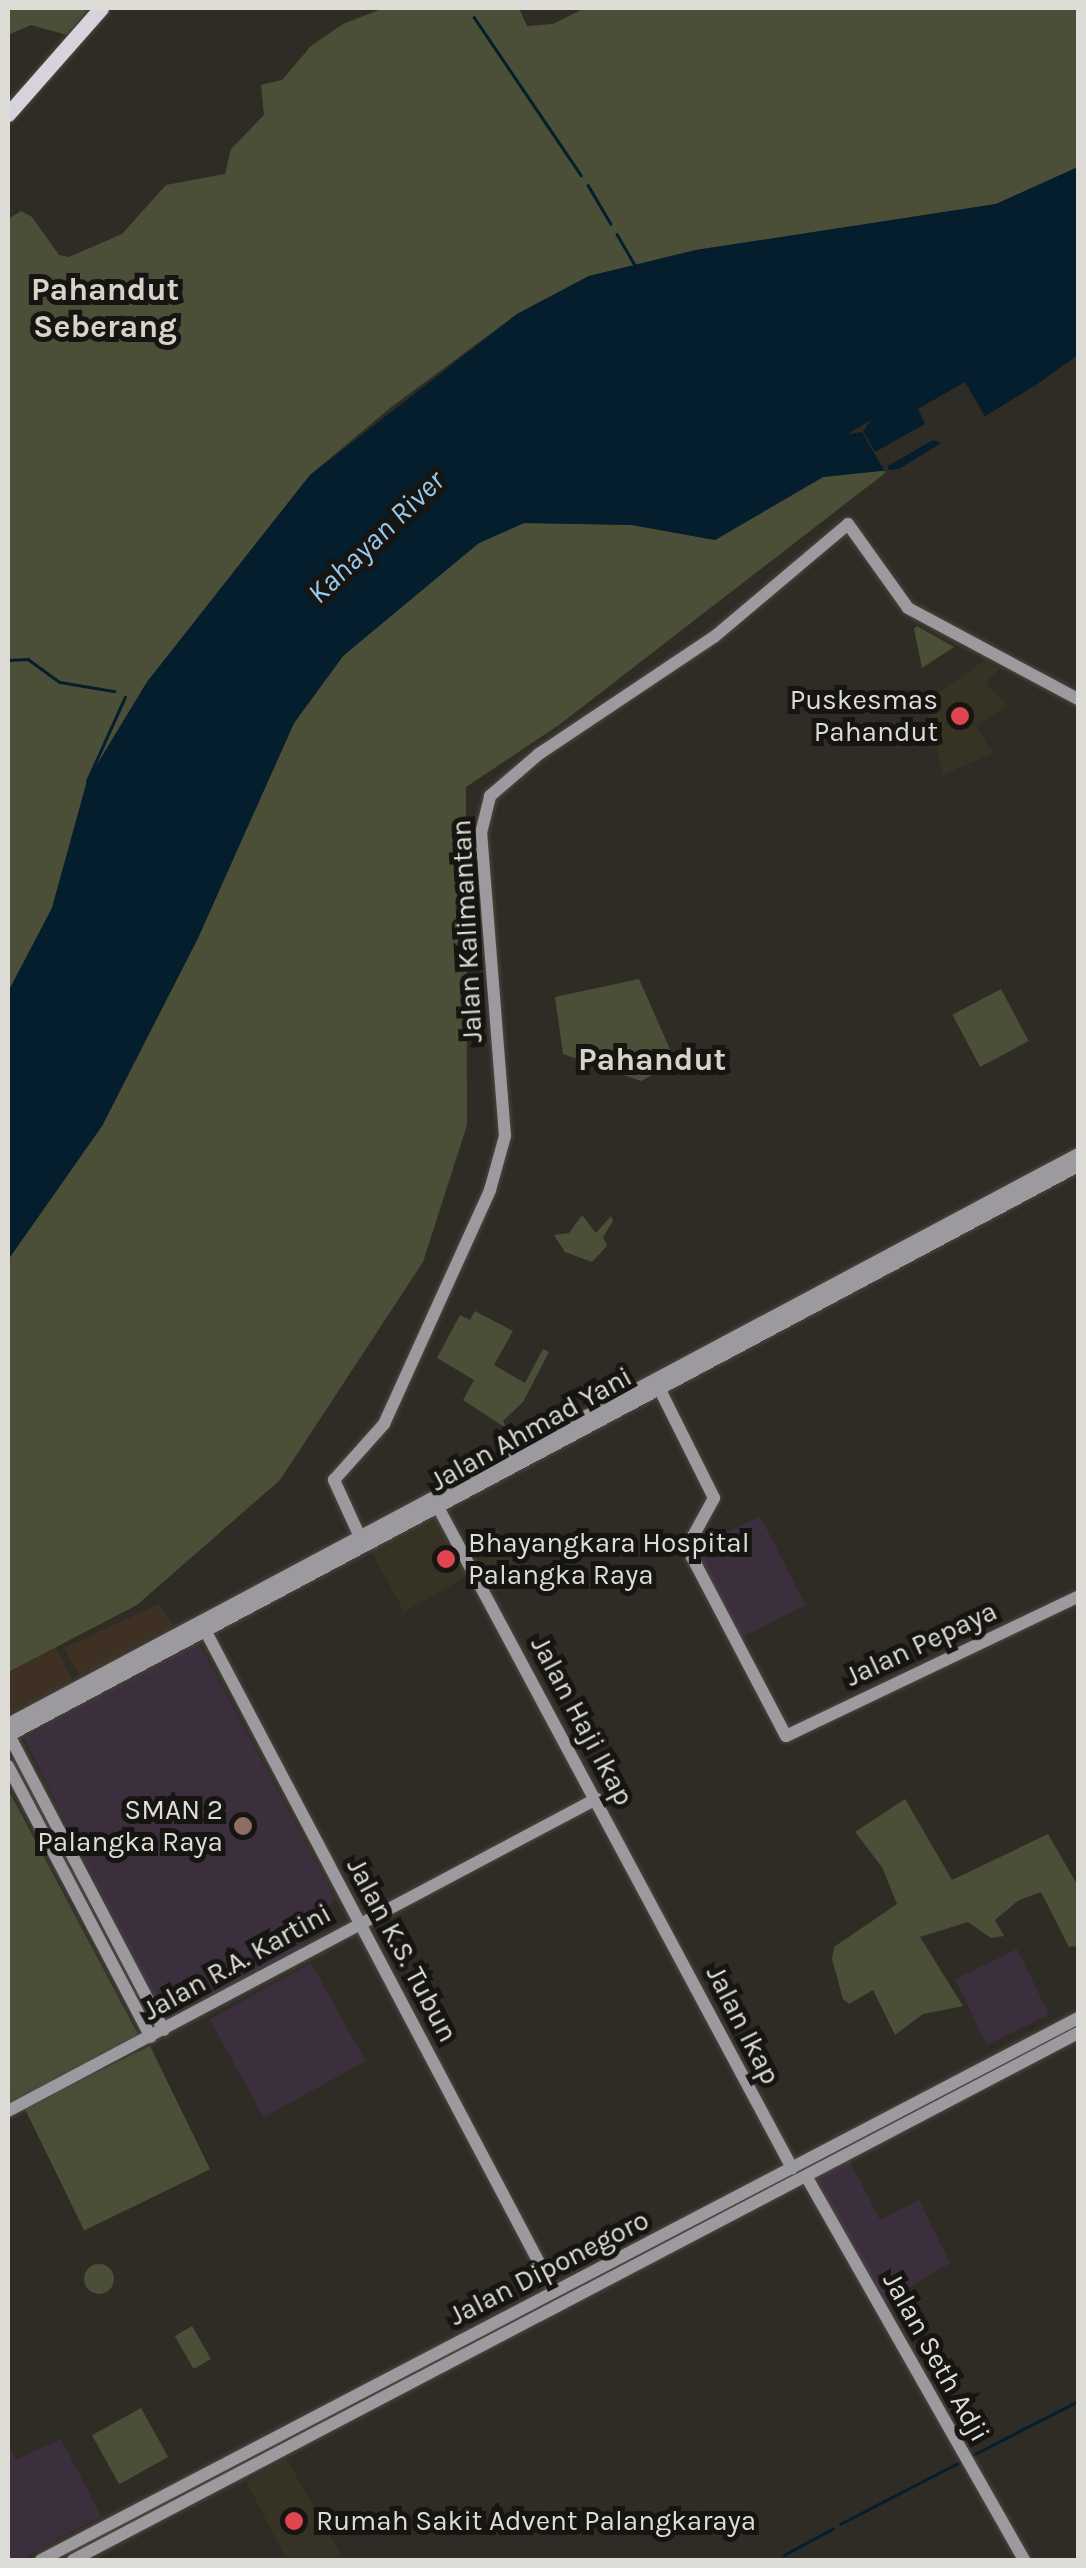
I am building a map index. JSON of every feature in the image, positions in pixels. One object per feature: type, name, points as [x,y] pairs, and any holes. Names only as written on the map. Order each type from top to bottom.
[{"type":"highway","points":[[8,114],[101,8]]},
{"type":"street","name":"Jalan Kalimantan","points":[[360,1537],[334,1480],[384,1424],[490,1190],[505,1136],[481,833],[486,803],[540,754],[728,627],[848,524],[908,608],[1078,698]]},
{"type":"street","name":"Jalan Ahmad Yani","points":[[130,1665],[206,1632],[254,1598],[439,1509],[1078,1154]]},
{"type":"street","name":"Jalan Ahmad Yani","points":[[8,1732],[360,1537],[1078,1166]]},
{"type":"street","name":"Jalan Pepaya","points":[[659,1388],[714,1498],[691,1540],[692,1557],[786,1736],[1078,1597]]},
{"type":"street","name":"Jalan Haji Ikap","points":[[439,1509],[652,1904]]},
{"type":"street","name":"Jalan K.S. Tubun","points":[[206,1632],[554,2292]]},
{"type":"street","points":[[8,1732],[164,2030]]},
{"type":"street","points":[[8,1766],[151,2037]]},
{"type":"street","points":[[19,1787],[34,1779]]},
{"type":"street","name":"Jalan R.A. Kartini","points":[[8,2111],[596,1799]]},
{"type":"street","name":"Jalan Ikap","points":[[652,1904],[792,2168]]},
{"type":"street","name":"Jalan Diponegoro","points":[[479,2340],[554,2292],[1078,2018]]},
{"type":"street","name":"Jalan Diponegoro","points":[[73,2560],[234,2469],[479,2340],[920,2118],[1078,2033]]},
{"type":"street","points":[[946,2086],[954,2100]]},
{"type":"street","points":[[912,2102],[920,2118]]},
{"type":"street","name":"Jalan Seth Adji","points":[[806,2176],[966,2464],[1024,2560]]},
{"type":"street","name":"Jalan Diponegoro","points":[[41,2560],[234,2469]]},
{"type":"shaded area","name":"Puskesmas Pahandut","points":[[985,660],[1000,669],[985,683],[1007,706],[976,726],[993,753],[943,775],[926,702]]},
{"type":"shaded area","name":"Bhayangkara Hospital Palangka Raya","points":[[435,1514],[454,1548],[497,1526],[525,1576],[492,1594],[478,1570],[404,1612],[370,1549]]},
{"type":"shaded area","points":[[760,1516],[805,1605],[737,1640],[691,1551]]},
{"type":"shaded area","points":[[159,1604],[173,1625],[80,1676],[64,1648]]},
{"type":"shaded area","points":[[199,1643],[335,1898],[300,1949],[203,2001],[194,1986],[173,1996],[180,2008],[163,2017],[24,1738]]},
{"type":"shaded area","points":[[55,1646],[72,1680],[8,1714],[8,1671]]},
{"type":"shaded area","points":[[1017,1949],[1049,2015],[987,2045],[955,1979]]},
{"type":"shaded area","points":[[311,1963],[365,2061],[264,2117],[210,2019]]},
{"type":"shaded area","points":[[849,2160],[880,2220],[919,2200],[950,2263],[882,2303],[812,2180]]},
{"type":"shaded area","points":[[61,2439],[101,2516],[20,2560],[8,2560],[8,2444],[16,2460]]},
{"type":"shaded area","name":"Rumah Sakit Advent Palangkaraya","points":[[286,2458],[344,2560],[287,2560],[246,2481]]},
{"type":"green space","points":[[8,8],[89,8],[67,35],[31,25],[8,35]]},
{"type":"green space","points":[[384,8],[519,8],[527,26],[553,24],[585,8],[1078,8],[1078,167],[996,204],[696,250],[589,276],[517,314],[390,408],[310,475],[147,682],[87,781],[52,908],[8,992],[8,219],[21,211],[32,217],[59,255],[69,257],[122,234],[166,185],[225,174],[231,149],[264,115],[261,85],[282,80],[311,46],[343,24]]},
{"type":"green space","points":[[889,470],[559,725],[466,787],[467,1125],[423,1262],[280,1480],[137,1605],[8,1672],[8,1260],[102,1126],[198,938],[294,723],[343,656],[417,590],[479,543],[524,523],[632,525],[715,540],[823,477]]},
{"type":"green space","points":[[917,626],[954,647],[922,668],[914,629]]},
{"type":"green space","points":[[639,979],[676,1063],[641,1081],[563,1054],[555,997]]},
{"type":"green space","points":[[1001,989],[1029,1041],[980,1067],[952,1015]]},
{"type":"green space","points":[[582,1215],[596,1233],[611,1216],[613,1221],[603,1237],[607,1246],[592,1262],[565,1252],[554,1235],[569,1233]]},
{"type":"green space","points":[[475,1311],[513,1331],[494,1365],[525,1383],[543,1349],[549,1352],[523,1402],[503,1421],[506,1428],[463,1400],[474,1380],[437,1358],[460,1315],[470,1320]]},
{"type":"green space","points":[[8,1789],[139,2036],[8,2104]]},
{"type":"green space","points":[[905,1799],[952,1880],[1048,1834],[1078,1886],[1078,1946],[1069,1947],[1041,1892],[1019,1900],[995,1920],[1004,1936],[991,1938],[968,1922],[920,1937],[963,2006],[923,2014],[895,2035],[873,1990],[849,2004],[843,1999],[832,1959],[834,1947],[897,1904],[882,1867],[855,1832]]},
{"type":"green space","points":[[150,2046],[210,2169],[84,2231],[24,2107]]},
{"type":"green space","points":[[99,2264],[110,2268],[114,2279],[110,2290],[99,2294],[88,2290],[84,2279],[88,2268]]},
{"type":"green space","points":[[192,2326],[211,2359],[194,2369],[175,2336]]},
{"type":"green space","points":[[141,2408],[168,2457],[119,2484],[92,2435]]},
{"type":"water","name":"Kahayan River","points":[[1078,167],[1078,355],[1036,385],[899,469],[823,477],[715,540],[632,525],[524,523],[479,543],[343,656],[294,723],[198,938],[102,1126],[8,1260],[8,992],[52,908],[87,781],[147,682],[310,475],[517,314],[589,276],[696,250],[996,204]]},
{"type":"pier","points":[[965,382],[987,420],[944,444],[933,440],[888,466],[889,475],[862,432],[848,434],[871,420],[863,431],[875,452],[925,424],[918,409]]},
{"type":"waterway","points":[[474,17],[581,175]]},
{"type":"waterway","points":[[588,185],[611,224]]},
{"type":"waterway","points":[[617,234],[636,267]]},
{"type":"waterway","points":[[8,660],[28,659],[60,682],[114,691]]},
{"type":"waterway","points":[[87,781],[125,697]]},
{"type":"waterway","points":[[973,2455],[1078,2401]]},
{"type":"waterway","points":[[840,2524],[958,2463]]},
{"type":"waterway","points":[[784,2555],[832,2529]]},
{"type":"place","name":"Puskesmas Pahandut","points":[[960,716]]},
{"type":"place","name":"Bhayangkara Hospital Palangka Raya","points":[[446,1559]]},
{"type":"place","name":"SMAN 2 Palangka Raya","points":[[243,1826]]},
{"type":"place","name":"Rumah Sakit Advent Palangkaraya","points":[[294,2521]]},
{"type":"district","name":"Pahandut Seberang","points":[[105,310]]},
{"type":"district","name":"Pahandut","points":[[652,1060]]}]
